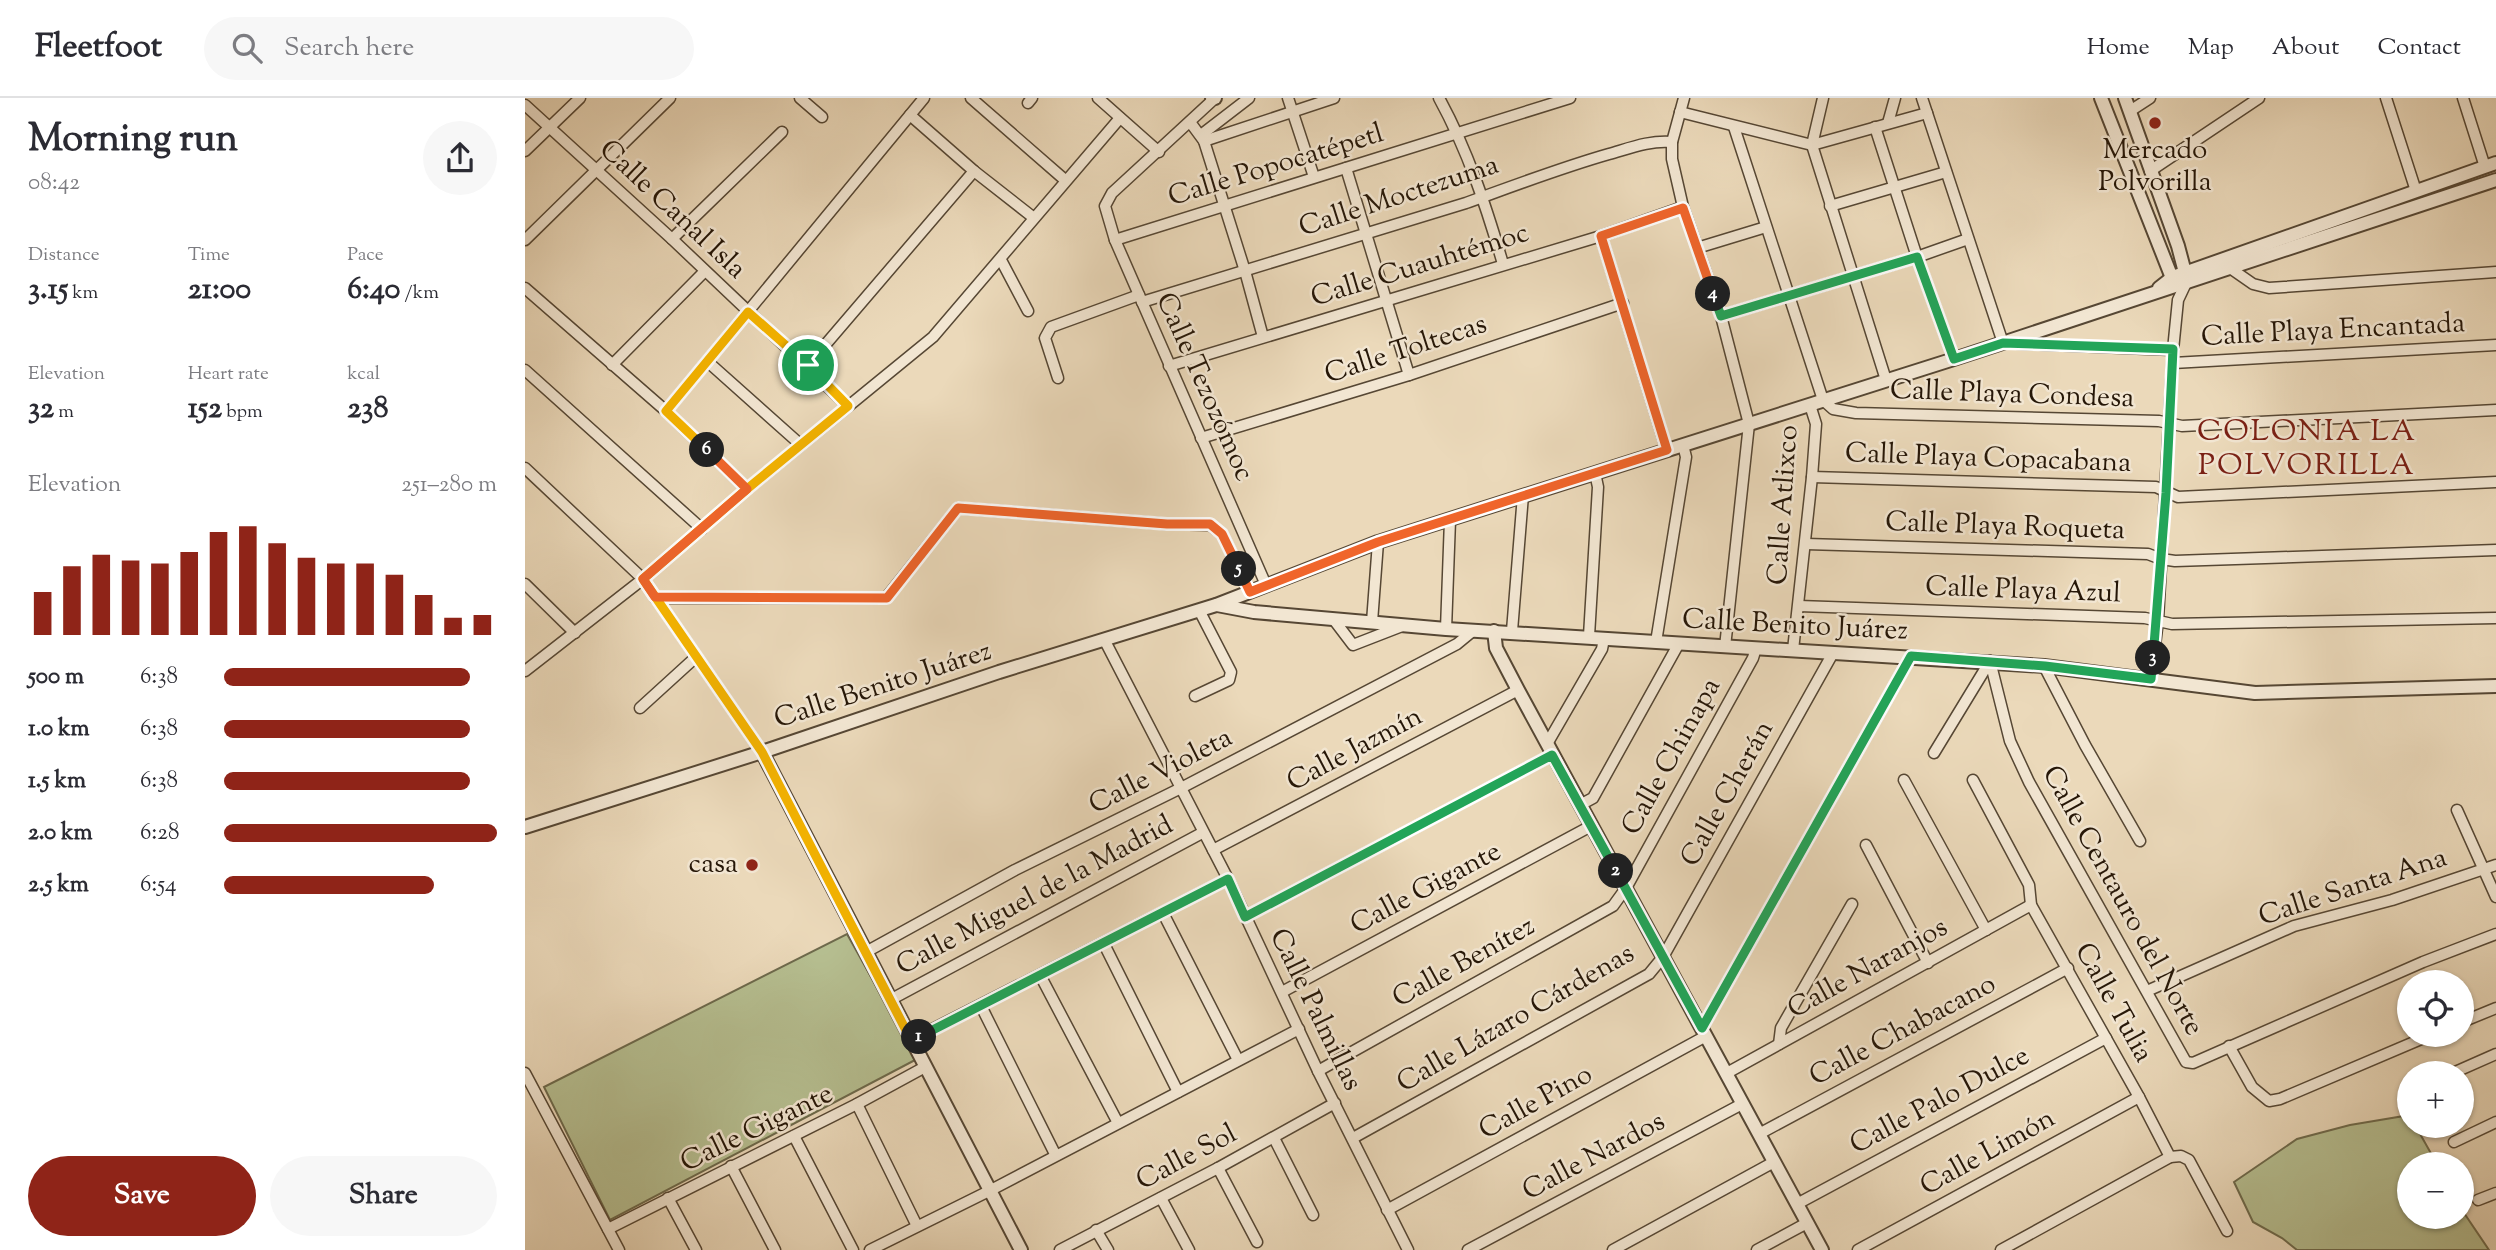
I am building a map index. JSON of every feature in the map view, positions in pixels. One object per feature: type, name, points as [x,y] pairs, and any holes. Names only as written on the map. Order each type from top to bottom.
[{"type":"street","points":[[525,151],[580,98]]},
{"type":"street","points":[[525,240],[670,98]]},
{"type":"street","points":[[800,98],[822,117]]},
{"type":"street","points":[[666,411],[924,98]]},
{"type":"street","points":[[971,98],[1065,180]]},
{"type":"street","points":[[1098,98],[1159,152],[1214,98]]},
{"type":"street","points":[[1202,138],[1249,98]]},
{"type":"street","points":[[1289,98],[1314,177]]},
{"type":"street","points":[[1202,138],[1334,98]]},
{"type":"street","points":[[1439,98],[1458,133],[1483,197],[1503,264]]},
{"type":"street","name":"Calle Popocatépetl","points":[[1115,240],[1570,98]]},
{"type":"street","points":[[1684,98],[1672,142],[1672,159],[1683,208],[1721,316],[1749,424],[1725,647]]},
{"type":"street","points":[[1823,98],[1812,145],[1885,380]]},
{"type":"street","points":[[1888,123],[1895,98]]},
{"type":"street","points":[[1922,98],[2003,343]]},
{"type":"street","points":[[2101,98],[2178,300]]},
{"type":"street","points":[[2125,98],[2187,277],[2178,300],[2173,349],[2158,620],[2151,679]]},
{"type":"street","points":[[2130,111],[2150,98]]},
{"type":"street","points":[[2150,171],[2259,98]]},
{"type":"street","points":[[2386,98],[2416,191]]},
{"type":"street","points":[[2395,206],[2416,191],[2490,165],[2463,98]]},
{"type":"street","name":"Calle Canal Isla","points":[[525,105],[808,365],[848,406]]},
{"type":"street","points":[[1680,112],[1812,145],[1927,113]]},
{"type":"street","points":[[910,116],[1034,218]]},
{"type":"street","points":[[525,671],[643,579],[747,489],[933,337],[1120,118]]},
{"type":"street","points":[[1190,122],[1202,138],[1245,271],[1263,337]]},
{"type":"street","points":[[1734,127],[1823,400]]},
{"type":"street","points":[[1875,127],[1917,257],[1954,359]]},
{"type":"street","points":[[672,239],[782,132]]},
{"type":"street","name":"Calle Moctezuma","points":[[1058,379],[1045,338],[1051,327],[1140,298],[1245,271],[1656,140],[1672,142]]},
{"type":"street","name":"Calle Tezozómoc","points":[[1159,152],[1112,193],[1105,206],[1115,240],[1266,585]]},
{"type":"street","points":[[1346,168],[1409,375]]},
{"type":"street","points":[[808,365],[974,171]]},
{"type":"street","points":[[1831,206],[1946,172]]},
{"type":"street","points":[[2187,277],[2395,206],[2496,180]]},
{"type":"street","name":"Calle Cuauhtémoc","points":[[1169,366],[1601,236],[1683,208]]},
{"type":"street","points":[[1697,248],[1766,227]]},
{"type":"street","points":[[1601,236],[1667,450]]},
{"type":"street","points":[[1721,316],[1968,239]]},
{"type":"street","points":[[2187,277],[2230,268],[2294,240]]},
{"type":"street","points":[[1001,260],[1028,311]]},
{"type":"street","points":[[2230,268],[2253,284],[2269,288],[2496,272]]},
{"type":"street","points":[[612,365],[705,271]]},
{"type":"street","name":"Calle Benito Juárez","points":[[525,827],[762,752],[999,672],[1216,605],[1378,542],[2003,343],[2156,291],[2173,281],[2187,277]]},
{"type":"street","points":[[525,288],[666,411],[747,489]]},
{"type":"street","name":"Calle Toltecas","points":[[1201,438],[1409,375],[1623,303]]},
{"type":"street","name":"Calle Playa Encantada","points":[[2003,343],[2173,349]]},
{"type":"street","name":"Calle Playa Encantada","points":[[2173,363],[2496,345]]},
{"type":"street","points":[[708,362],[801,445]]},
{"type":"street","points":[[525,370],[702,529]]},
{"type":"street","name":"Calle Playa Condesa","points":[[1823,400],[1833,409],[1856,413],[2159,421],[2170,425],[2496,410]]},
{"type":"street","name":"Calle Atlixco","points":[[1793,650],[1806,544],[1816,424],[1810,405]]},
{"type":"street","points":[[1656,642],[1686,457],[1683,445]]},
{"type":"street","points":[[525,468],[643,579],[762,752],[1021,1250]]},
{"type":"street","points":[[1589,636],[1598,487],[1595,473]]},
{"type":"street","name":"Calle Playa Copacabana","points":[[1812,477],[2156,487],[2178,497],[2496,482]]},
{"type":"street","points":[[1512,631],[1523,495]]},
{"type":"street","points":[[655,597],[887,598],[958,508],[1167,524],[1210,524],[1222,534],[1250,592]]},
{"type":"street","points":[[1446,629],[1450,520]]},
{"type":"street","points":[[1372,622],[1378,542]]},
{"type":"street","name":"Calle Playa Roqueta","points":[[1806,544],[2148,554],[2175,561],[2496,550]]},
{"type":"street","points":[[525,584],[575,633]]},
{"type":"street","name":"Calle Benito Juárez","points":[[1216,605],[1254,612],[1446,629],[1589,636],[1678,645],[1990,661],[2255,693],[2496,686]]},
{"type":"street","name":"Calle Playa Azul","points":[[1799,606],[2145,618],[2172,624],[2496,618]]},
{"type":"street","points":[[1195,696],[1229,680],[1231,676],[1231,671],[1199,610]]},
{"type":"street","points":[[1334,620],[1353,645],[1405,625]]},
{"type":"street","name":"Calle Violeta","points":[[866,951],[1015,870],[1181,788],[1457,644],[1474,630]]},
{"type":"street","points":[[1494,631],[1496,648],[1518,690],[1822,1250]]},
{"type":"street","points":[[1245,917],[1550,749],[1602,649],[1604,639]]},
{"type":"street","name":"Calle Palmillas","points":[[1105,641],[1228,879],[1318,1071],[1408,1250]]},
{"type":"street","points":[[1580,805],[1593,798],[1678,645]]},
{"type":"street","name":"Calle Chinapa","points":[[1626,888],[1753,658],[1756,648]]},
{"type":"street","name":"Calle Cherán","points":[[1663,957],[1833,653]]},
{"type":"street","points":[[1704,1032],[1911,656]]},
{"type":"street","points":[[640,708],[696,657]]},
{"type":"street","points":[[1934,753],[1990,661]]},
{"type":"street","name":"Calle Centauro del Norte","points":[[1990,661],[2010,740],[2029,782],[2186,1062],[2193,1063],[2229,1046],[2252,1087],[2269,1101],[2280,1099],[2402,1047]]},
{"type":"street","points":[[2045,666],[2085,745],[2140,841]]},
{"type":"street","name":"Calle Jazmín","points":[[1213,850],[1518,690]]},
{"type":"street","points":[[1904,780],[1986,930]]},
{"type":"street","name":"Calle Tulia","points":[[1973,780],[2029,886],[2031,905],[2170,1157]]},
{"type":"street","points":[[2457,810],[2496,897]]},
{"type":"street","name":"Calle Gigante","points":[[1282,992],[1591,826]]},
{"type":"street","name":"Calle Miguel de la Madrid","points":[[890,1000],[1202,833]]},
{"type":"street","points":[[1866,845],[1928,963]]},
{"type":"street","name":"Calle Santa Ana","points":[[2147,991],[2294,926],[2392,900],[2496,865]]},
{"type":"street","points":[[911,1040],[1228,879]]},
{"type":"street","name":"Calle Benítez","points":[[1318,1071],[1613,906],[1626,888]]},
{"type":"street","points":[[1779,1044],[1781,1028],[1852,904]]},
{"type":"street","name":"Calle Naranjos","points":[[1727,1073],[2031,905]]},
{"type":"street","points":[[1163,913],[1238,1059]]},
{"type":"street","points":[[2229,1046],[2423,962],[2496,934]]},
{"type":"street","points":[[1104,944],[1178,1092]]},
{"type":"street","name":"Calle Lázaro Cárdenas","points":[[1353,1138],[1649,974],[1663,957]]},
{"type":"street","name":"Calle Chabacano","points":[[1759,1134],[2068,968]]},
{"type":"street","points":[[1040,975],[1118,1123]]},
{"type":"street","points":[[981,1006],[1055,1154]]},
{"type":"street","points":[[2474,1017],[2496,1008]]},
{"type":"street","points":[[870,1250],[1299,1029]]},
{"type":"street","name":"Calle Pino","points":[[1387,1210],[1704,1032]]},
{"type":"street","name":"Calle Palo Dulce","points":[[1797,1204],[2106,1038]]},
{"type":"street","points":[[2474,1064],[2496,1054]]},
{"type":"street","name":"Calle Gigante","points":[[608,1229],[925,1067]]},
{"type":"street","points":[[525,1073],[619,1250]]},
{"type":"street","name":"Calle Limón","points":[[1858,1250],[2139,1097]]},
{"type":"street","name":"Calle Sol","points":[[1060,1250],[1218,1168],[1335,1103]]},
{"type":"street","points":[[857,1104],[917,1226]]},
{"type":"street","name":"Calle Nardos","points":[[1468,1250],[1742,1104]]},
{"type":"street","points":[[2454,1142],[2496,1122]]},
{"type":"street","points":[[794,1136],[853,1250]]},
{"type":"street","points":[[1274,1138],[1313,1215]]},
{"type":"street","points":[[2001,1250],[2170,1157],[2181,1156],[2189,1160],[2227,1231]]},
{"type":"street","points":[[1613,1250],[1773,1162]]},
{"type":"street","points":[[731,1166],[775,1250]]},
{"type":"street","points":[[1218,1168],[1257,1242]]},
{"type":"street","points":[[2478,1200],[2496,1193]]},
{"type":"street","points":[[668,1198],[696,1250]]},
{"type":"street","points":[[1161,1198],[1189,1250]]},
{"type":"street","points":[[1757,1250],[1807,1223]]},
{"type":"street","points":[[1096,1230],[1108,1250]]},
{"type":"green space","points":[[847,934],[917,1059],[610,1220],[544,1087]]},
{"type":"green space","points":[[2397,1117],[2397,1138],[2422,1138],[2430,1152],[2397,1152],[2397,1229],[2474,1228],[2489,1250],[2297,1250],[2253,1222],[2234,1182],[2297,1139],[2350,1125]]},
{"type":"place","name":"Mercado Polvorilla","points":[[2155,123]]},
{"type":"place","name":"casa","points":[[752,865]]},
{"type":"district","name":"COLONIA LA POLVORILLA","points":[[2307,449]]},
{"type":"route","points":[[808,365],[748,312],[666,411],[747,489],[643,579],[655,597],[887,598],[958,508],[1167,524],[1210,524],[1222,534],[1250,592],[1378,542],[1667,450],[1601,236],[1683,208],[1721,316],[1917,257],[1954,359],[2003,343],[2173,349],[2158,620],[2151,679],[2045,666],[1911,656],[1702,1028],[1552,755],[1245,917],[1228,879],[911,1040],[762,752],[655,597],[643,579],[848,406],[808,365]]}]
